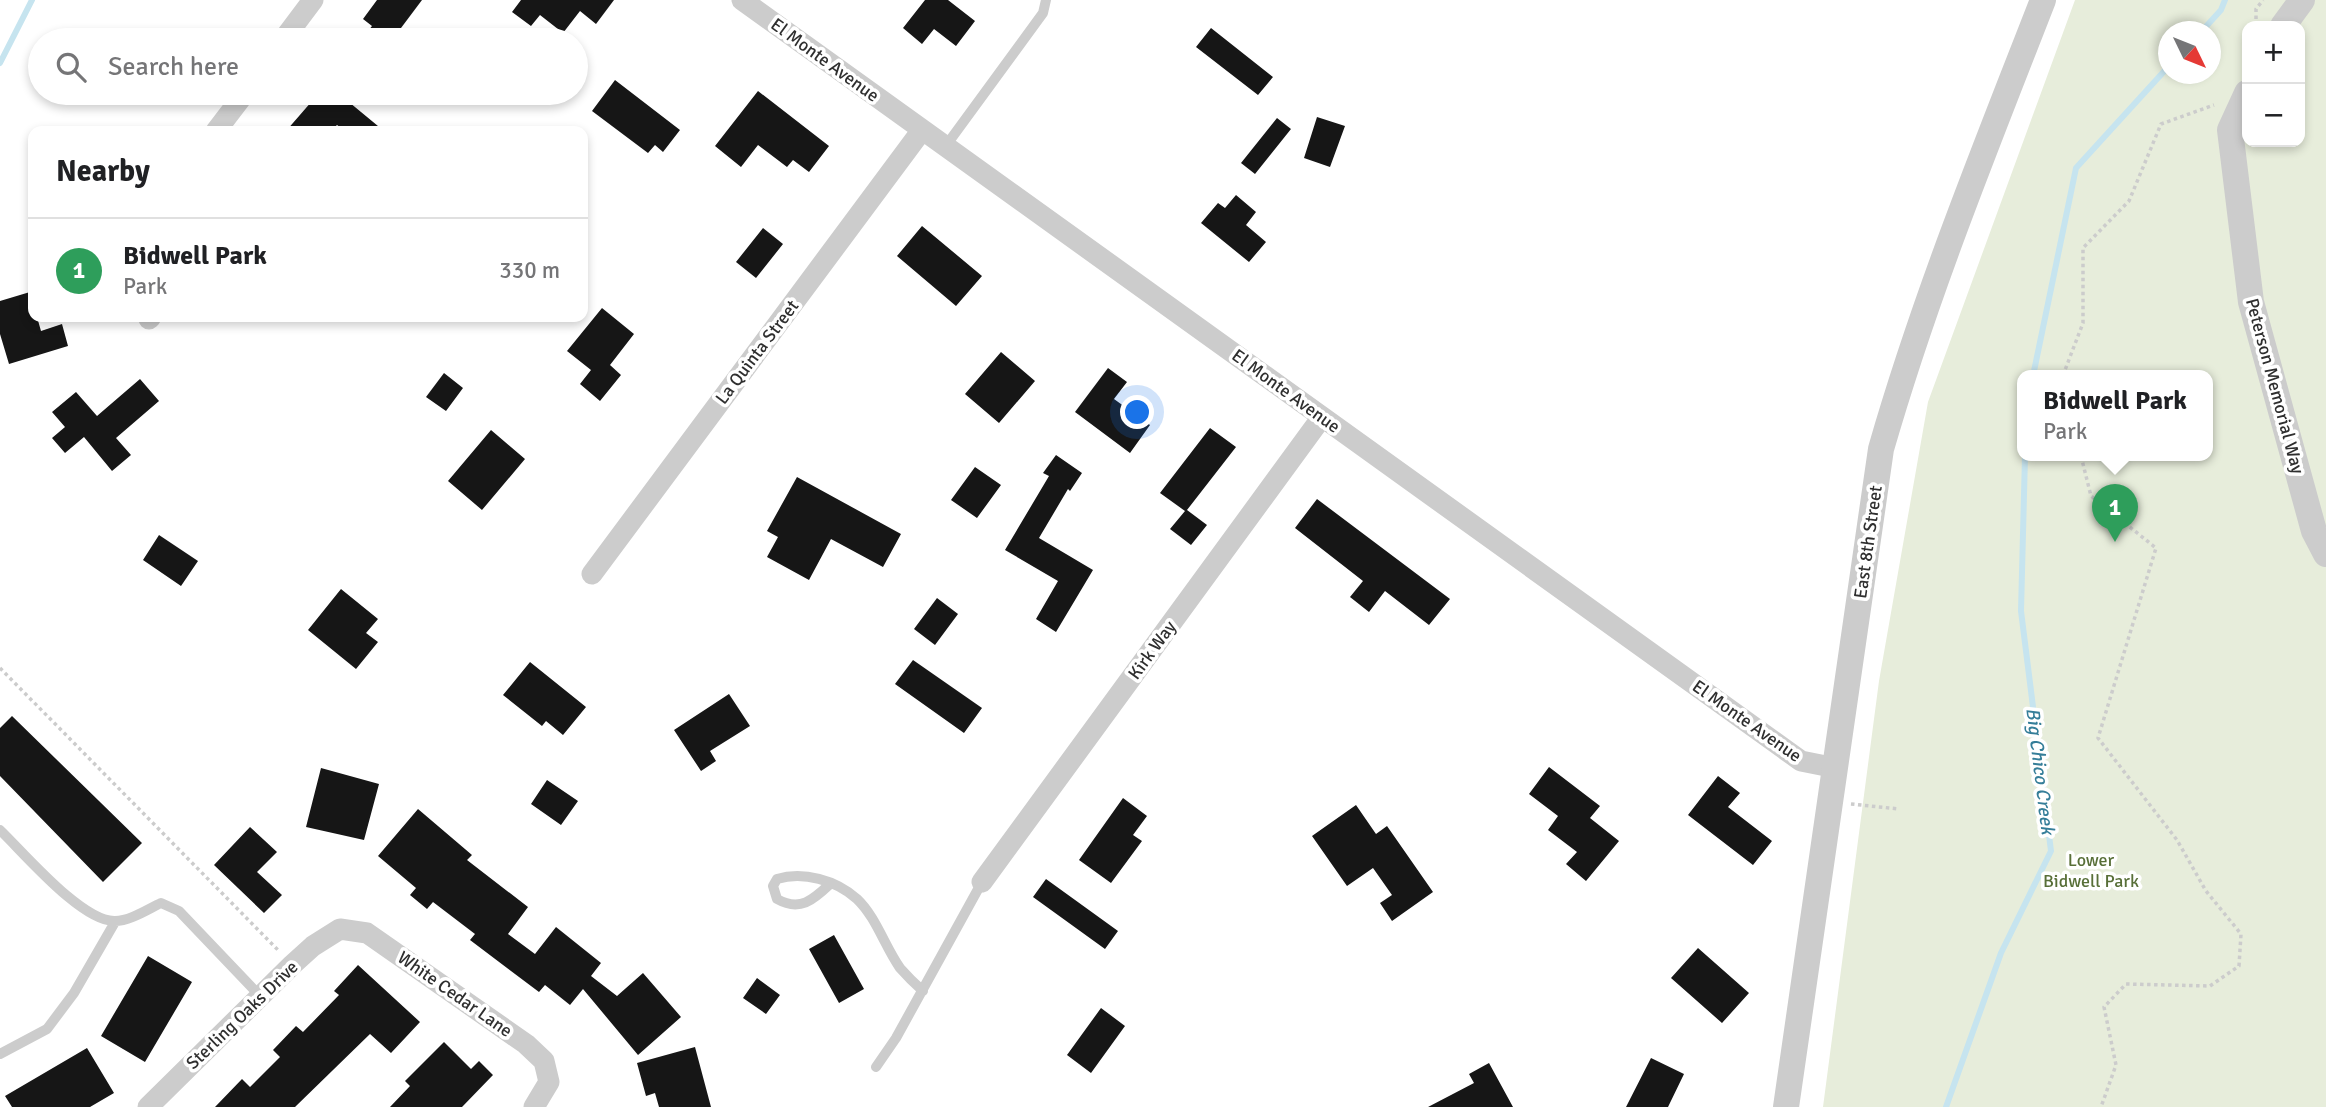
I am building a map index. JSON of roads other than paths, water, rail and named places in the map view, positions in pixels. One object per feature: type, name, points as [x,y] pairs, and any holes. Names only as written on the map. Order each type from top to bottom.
[{"type":"street","points":[[292,28],[313,0]]},
{"type":"street","name":"El Monte Avenue","points":[[742,0],[1801,761],[1836,768]]},
{"type":"street","name":"East 8th Street","points":[[1786,1107],[1881,449],[1907,360],[1949,240],[2043,0]]},
{"type":"street","points":[[2287,21],[2302,0]]},
{"type":"street","name":"Peterson Memorial Way","points":[[2242,104],[2230,130],[2251,302],[2314,531],[2326,554]]},
{"type":"street","points":[[220,126],[236,105]]},
{"type":"street","name":"La Quinta Street","points":[[592,574],[922,130]]},
{"type":"street","name":"Kirk Way","points":[[982,882],[1322,417]]},
{"type":"street","name":"Sterling Oaks Drive","points":[[148,1107],[292,965],[313,946],[340,929]]},
{"type":"street","name":"White Cedar Lane","points":[[340,929],[367,933],[526,1044],[544,1061],[549,1082],[534,1107]]},
{"type":"lane","points":[[945,146],[1044,13],[1046,0]]},
{"type":"lane","points":[[0,830],[75,902],[95,916],[115,922]]},
{"type":"lane","points":[[830,884],[812,902],[793,906],[777,899],[773,886],[777,879],[791,874],[807,875],[830,884],[860,902],[901,969],[923,991]]},
{"type":"lane","points":[[876,1067],[923,991],[982,882]]},
{"type":"lane","points":[[0,1054],[47,1029],[74,993],[115,922],[161,903],[180,911],[260,996]]},
{"type":"waterway","points":[[0,63],[32,0]]},
{"type":"waterway","name":"Big Chico Creek","points":[[2211,21],[2221,10],[2225,0]]},
{"type":"waterway","name":"Big Chico Creek","points":[[2034,370],[2076,168],[2158,78]]},
{"type":"waterway","name":"Big Chico Creek","points":[[1946,1107],[2001,953],[2051,851],[2021,611],[2025,461]]},
{"type":"place","name":"Bidwell Park","points":[[2115,542]]},
{"type":"park label","name":"Lower Bidwell Park","points":[[2091,870]]}]
